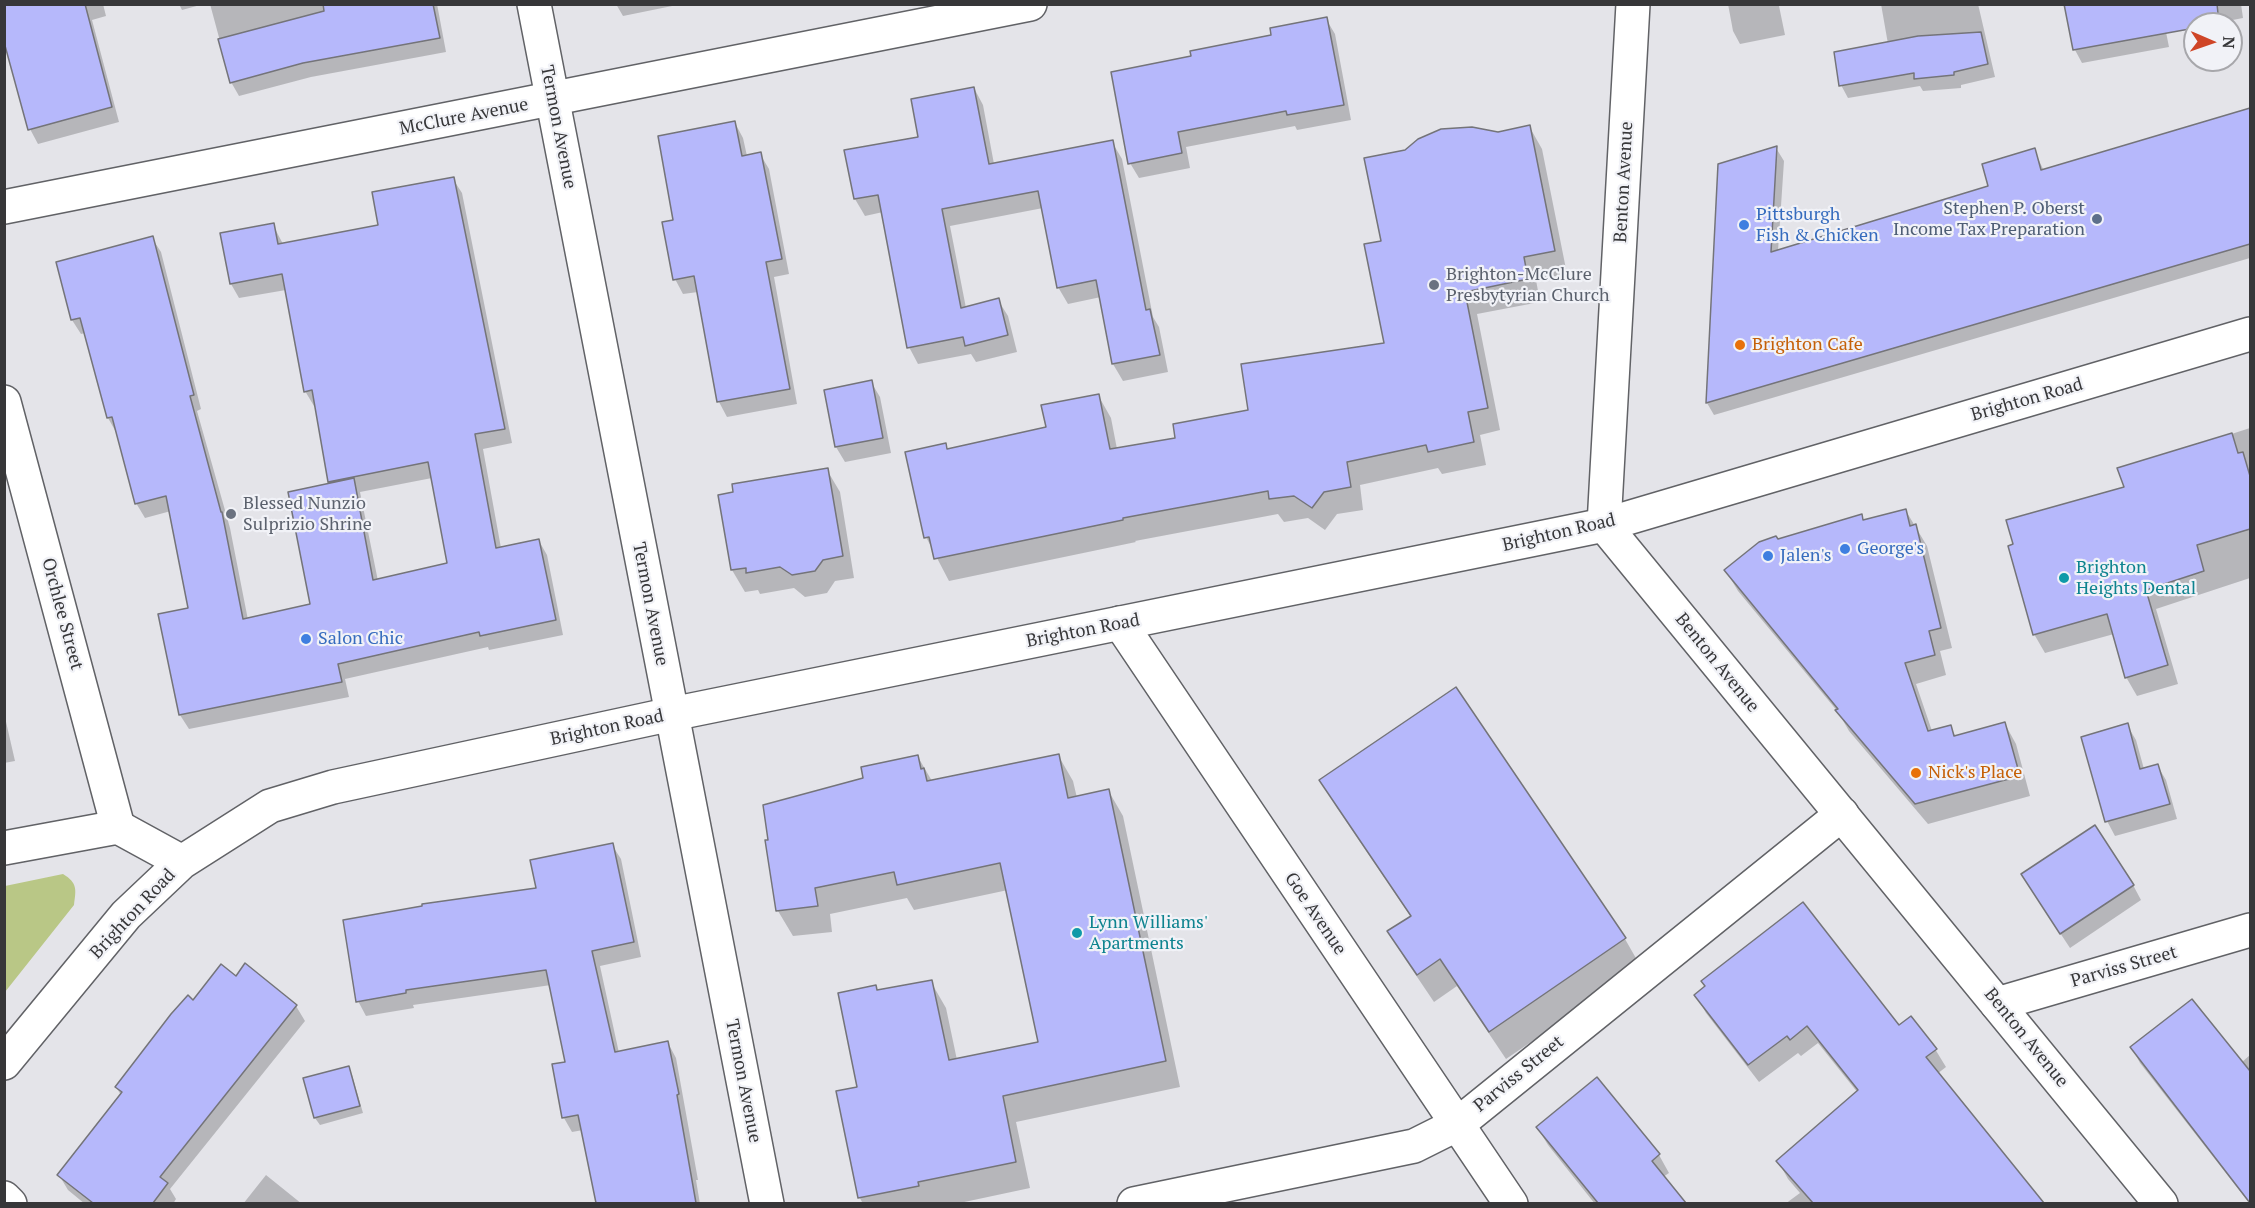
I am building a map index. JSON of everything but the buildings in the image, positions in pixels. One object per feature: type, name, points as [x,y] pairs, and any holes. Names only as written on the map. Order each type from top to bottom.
[{"type":"street","name":"Termon Avenue","points":[[534,4],[767,1203]]},
{"type":"street","name":"McClure Avenue","points":[[4,207],[1030,4]]},
{"type":"street","name":"Benton Avenue","points":[[1633,4],[1604,525],[2157,1202]]},
{"type":"street","name":"Brighton Road","points":[[4,1063],[126,915],[182,862],[270,806],[333,787],[672,714],[1604,525],[2250,334]]},
{"type":"street","name":"Orchlee Street","points":[[4,402],[118,827]]},
{"type":"street","name":"Goe Avenue","points":[[1120,623],[1511,1203]]},
{"type":"street","name":"Parviss Street","points":[[1134,1203],[1414,1146],[1458,1124],[1842,814]]},
{"type":"street","points":[[4,848],[118,827],[182,862]]},
{"type":"street","name":"Parviss Street","points":[[1997,1004],[2250,930]]},
{"type":"street","points":[[4,1198],[10,1203]]},
{"type":"green space","points":[[63,874],[74,884],[74,905],[5,992],[5,886]]},
{"type":"place","name":"Stephen P. Oberst Income Tax Preparation","points":[[2097,219]]},
{"type":"place","name":"Pittsburgh Fish & Chicken","points":[[1744,225]]},
{"type":"place","name":"Brighton-McClure Presbytyrian Church","points":[[1434,285]]},
{"type":"place","name":"Brighton Cafe","points":[[1740,345]]},
{"type":"place","name":"Blessed Nunzio Sulprizio Shrine","points":[[231,514]]},
{"type":"place","name":"George's","points":[[1845,549]]},
{"type":"place","name":"Jalen's","points":[[1768,556]]},
{"type":"place","name":"Brighton Heights Dental","points":[[2064,578]]},
{"type":"place","name":"Salon Chic","points":[[306,639]]},
{"type":"place","name":"Nick's Place","points":[[1916,773]]},
{"type":"place","name":"Lynn Williams' Apartments","points":[[1077,933]]}]
